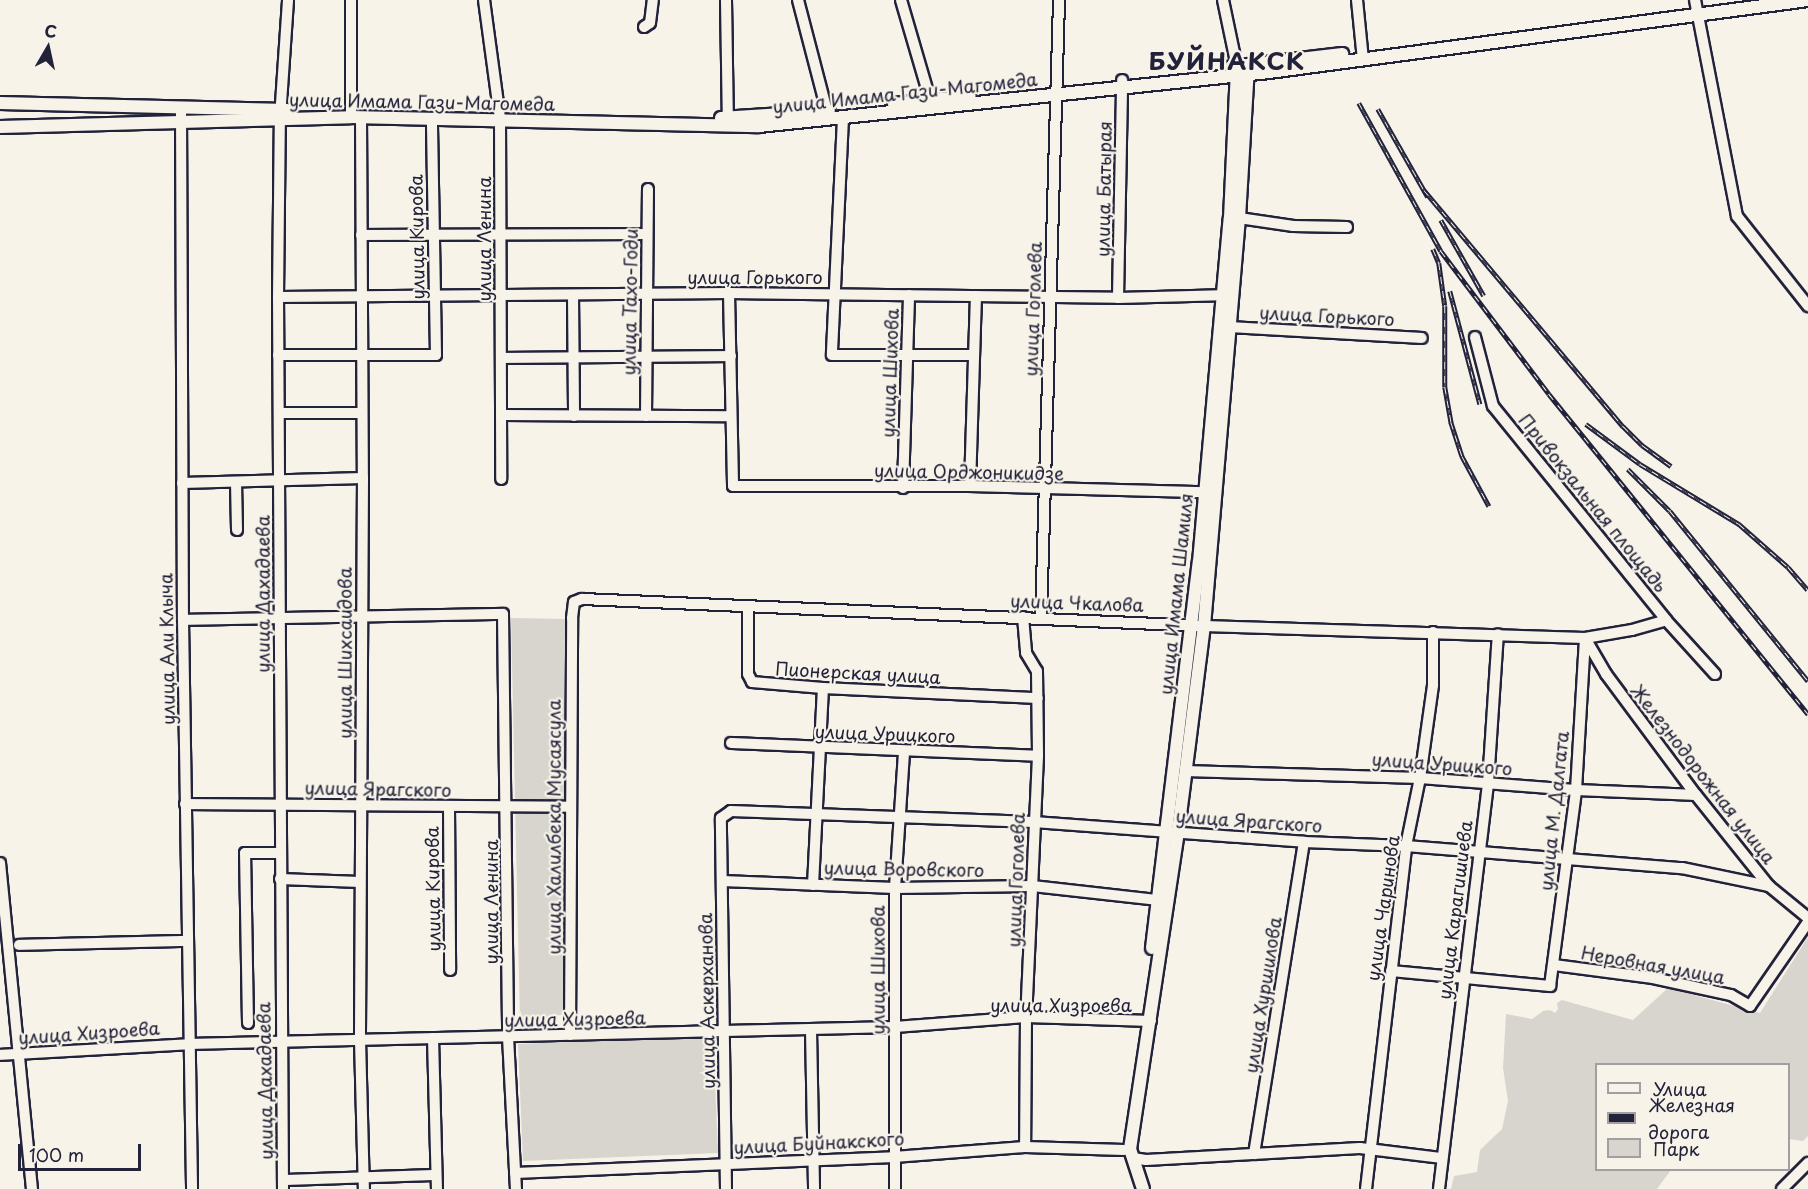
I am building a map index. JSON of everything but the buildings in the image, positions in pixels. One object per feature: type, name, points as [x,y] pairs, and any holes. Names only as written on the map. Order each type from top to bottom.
[{"type":"main road","points":[[354,115],[728,122],[828,115],[1122,85],[1363,56],[1764,0]]},
{"type":"main road","points":[[1696,8],[1808,0]]},
{"type":"main road","name":"улица Имама Шамиля","points":[[1146,1021],[1158,900],[1185,771],[1198,625],[1205,492],[1239,218],[1243,69]]},
{"type":"main road","name":"улица Имама Шамиля","points":[[1135,1189],[1128,1154],[1173,832],[1230,327],[1228,295],[1243,69]]},
{"type":"main road","points":[[0,103],[181,115]]},
{"type":"main road","name":"улица Имама Гази-Магомеда","points":[[828,115],[843,118],[931,104]]},
{"type":"main road","name":"улица Имама Гази-Магомеда","points":[[0,127],[181,115],[500,117]]},
{"type":"main road","name":"улица Имама Шамиля","points":[[1128,1154],[1143,1189]]},
{"type":"street","name":"улица Дахадаева","points":[[283,1185],[278,297],[280,114],[288,0]]},
{"type":"street","name":"улица Шихсаидова","points":[[351,0],[354,115],[361,234],[363,478],[360,1040],[364,1184]]},
{"type":"street","name":"улица Ленина","points":[[484,0],[500,117],[500,296],[503,415],[501,479]]},
{"type":"street","points":[[644,27],[650,23],[653,0]]},
{"type":"street","points":[[726,0],[728,122]]},
{"type":"street","points":[[798,0],[828,115]]},
{"type":"street","points":[[901,0],[931,104]]},
{"type":"street","name":"улица Гоголева","points":[[1041,619],[1046,489],[1048,297],[1058,91],[1059,0]]},
{"type":"street","name":"улица Имама Шамиля","points":[[1223,0],[1243,69]]},
{"type":"street","points":[[1357,0],[1363,56]]},
{"type":"street","points":[[1696,8],[1737,216],[1808,306]]},
{"type":"street","name":"улица Батырая","points":[[1118,298],[1122,85]]},
{"type":"street","name":"улица Али Клыча","points":[[181,115],[186,941],[192,1189]]},
{"type":"street","name":"улица Кирова","points":[[362,354],[436,355],[432,235],[432,118]]},
{"type":"street","points":[[843,118],[833,294],[832,356],[973,355]]},
{"type":"street","name":"улица Тахо-Годи","points":[[646,416],[645,295],[648,189]]},
{"type":"street","points":[[1239,218],[1293,226],[1347,227]]},
{"type":"street","points":[[361,234],[647,234]]},
{"type":"street","points":[[503,415],[730,416],[729,293]]},
{"type":"street","name":"улица Горького","points":[[278,297],[729,293],[1118,298],[1228,295]]},
{"type":"street","points":[[573,295],[574,416]]},
{"type":"street","name":"улица Шихова","points":[[903,488],[909,295]]},
{"type":"street","points":[[970,486],[976,296]]},
{"type":"street","name":"улица Горького","points":[[1230,327],[1422,338]]},
{"type":"street","name":"Привокзальная площадь","points":[[1475,337],[1493,406],[1666,620],[1715,674]]},
{"type":"street","points":[[278,355],[362,354]]},
{"type":"street","points":[[502,358],[645,359],[731,356]]},
{"type":"street","points":[[279,413],[362,414]]},
{"type":"street","name":"улица Орджоникидзе","points":[[730,416],[732,486],[903,488],[970,486],[1205,492]]},
{"type":"street","points":[[182,483],[363,478]]},
{"type":"street","points":[[236,482],[237,530]]},
{"type":"street","name":"улица Чкалова","points":[[572,618],[574,602],[582,599],[1041,619],[1585,638],[1632,630],[1666,620]]},
{"type":"street","name":"Пионерская улица","points":[[748,607],[748,674],[752,682],[823,688],[1038,698]]},
{"type":"street","name":"улица Ленина","points":[[361,615],[503,614],[508,1037],[516,1189]]},
{"type":"street","points":[[183,620],[361,615]]},
{"type":"street","name":"улица Гоголева","points":[[1023,617],[1026,654],[1037,671],[1038,698],[1038,756],[1026,1017],[1025,1147]]},
{"type":"street","name":"улица Халилбека Мусаясула","points":[[570,1035],[572,618]]},
{"type":"street","name":"улица Чаринова","points":[[1366,1189],[1406,846],[1420,778],[1433,685],[1432,632]]},
{"type":"street","name":"улица Карагишиева","points":[[1439,1189],[1462,978],[1488,783],[1498,634]]},
{"type":"street","name":"улица М. Далгата","points":[[1462,978],[1550,987],[1576,790],[1585,638]]},
{"type":"street","name":"Железнодорожная улица","points":[[1585,638],[1606,674],[1696,795],[1769,886],[1808,920]]},
{"type":"street","points":[[813,885],[823,688]]},
{"type":"street","name":"улица Урицкого","points":[[731,743],[1038,756]]},
{"type":"street","name":"улица Шихова","points":[[895,1189],[895,888],[904,751]]},
{"type":"street","name":"улица Урицкого","points":[[1185,771],[1420,778],[1576,790],[1696,795]]},
{"type":"street","name":"улица Ярагского","points":[[185,804],[571,807]]},
{"type":"street","name":"улица Кирова","points":[[448,807],[450,970]]},
{"type":"street","name":"улица Ярагского","points":[[725,814],[731,811],[817,816],[1034,822],[1304,842],[1406,846],[1682,868],[1769,886]]},
{"type":"street","name":"улица Аскерханова","points":[[725,814],[721,818],[726,1189]]},
{"type":"street","name":"улица Хуршилова","points":[[1254,1154],[1304,842]]},
{"type":"street","points":[[248,1023],[245,853],[280,853]]},
{"type":"street","points":[[0,863],[3,935],[32,1189]]},
{"type":"street","points":[[280,879],[360,882]]},
{"type":"street","name":"улица Воровского","points":[[722,881],[895,888],[1033,886],[1158,900]]},
{"type":"street","name":"Неровная улица","points":[[1554,965],[1653,978],[1731,995],[1750,1006],[1808,920]]},
{"type":"street","points":[[19,945],[186,941]]},
{"type":"street","points":[[1391,971],[1462,978]]},
{"type":"street","name":"улица Хизроева","points":[[0,1055],[281,1041],[895,1028],[1026,1017],[1146,1021]]},
{"type":"street","points":[[811,1030],[814,1189]]},
{"type":"street","points":[[433,1038],[436,1189]]},
{"type":"street","name":"улица Буйнакского","points":[[515,1173],[894,1157],[1025,1147],[1128,1154],[1146,1160],[1370,1149],[1442,1158]]},
{"type":"street","points":[[1782,1189],[1808,1163]]},
{"type":"street","points":[[283,1185],[364,1184],[436,1175]]},
{"type":"green space","points":[[511,618],[568,619],[564,1014],[520,1024]]},
{"type":"green space","points":[[1808,937],[1808,1136],[1803,1141],[1790,1139],[1790,1063],[1595,1063],[1595,1171],[1670,1171],[1657,1189],[1451,1189],[1454,1176],[1477,1172],[1480,1150],[1502,1129],[1508,1101],[1503,1068],[1506,1014],[1532,1019],[1543,1011],[1550,1010],[1555,1013],[1558,1009],[1557,1003],[1562,1000],[1633,1020],[1668,988],[1760,1013]]},
{"type":"green space","points":[[713,1036],[718,1153],[523,1161],[518,1044]]},
{"type":"railway","points":[[1359,103],[1441,251],[1549,394],[1808,714]]},
{"type":"railway","points":[[1378,109],[1428,197]]},
{"type":"railway","points":[[1424,190],[1623,426],[1642,445],[1671,466]]},
{"type":"railway","points":[[1441,220],[1484,296]]},
{"type":"railway","points":[[1433,249],[1439,263],[1445,306],[1445,387],[1451,422],[1462,456],[1489,506]]},
{"type":"railway","points":[[1450,291],[1480,404]]},
{"type":"railway","points":[[1586,424],[1640,464],[1739,524],[1788,567],[1808,590]]},
{"type":"railway","points":[[1628,469],[1670,511],[1808,681]]},
{"type":"district","name":"БУЙНАКСК","points":[[1227,61]]}]
